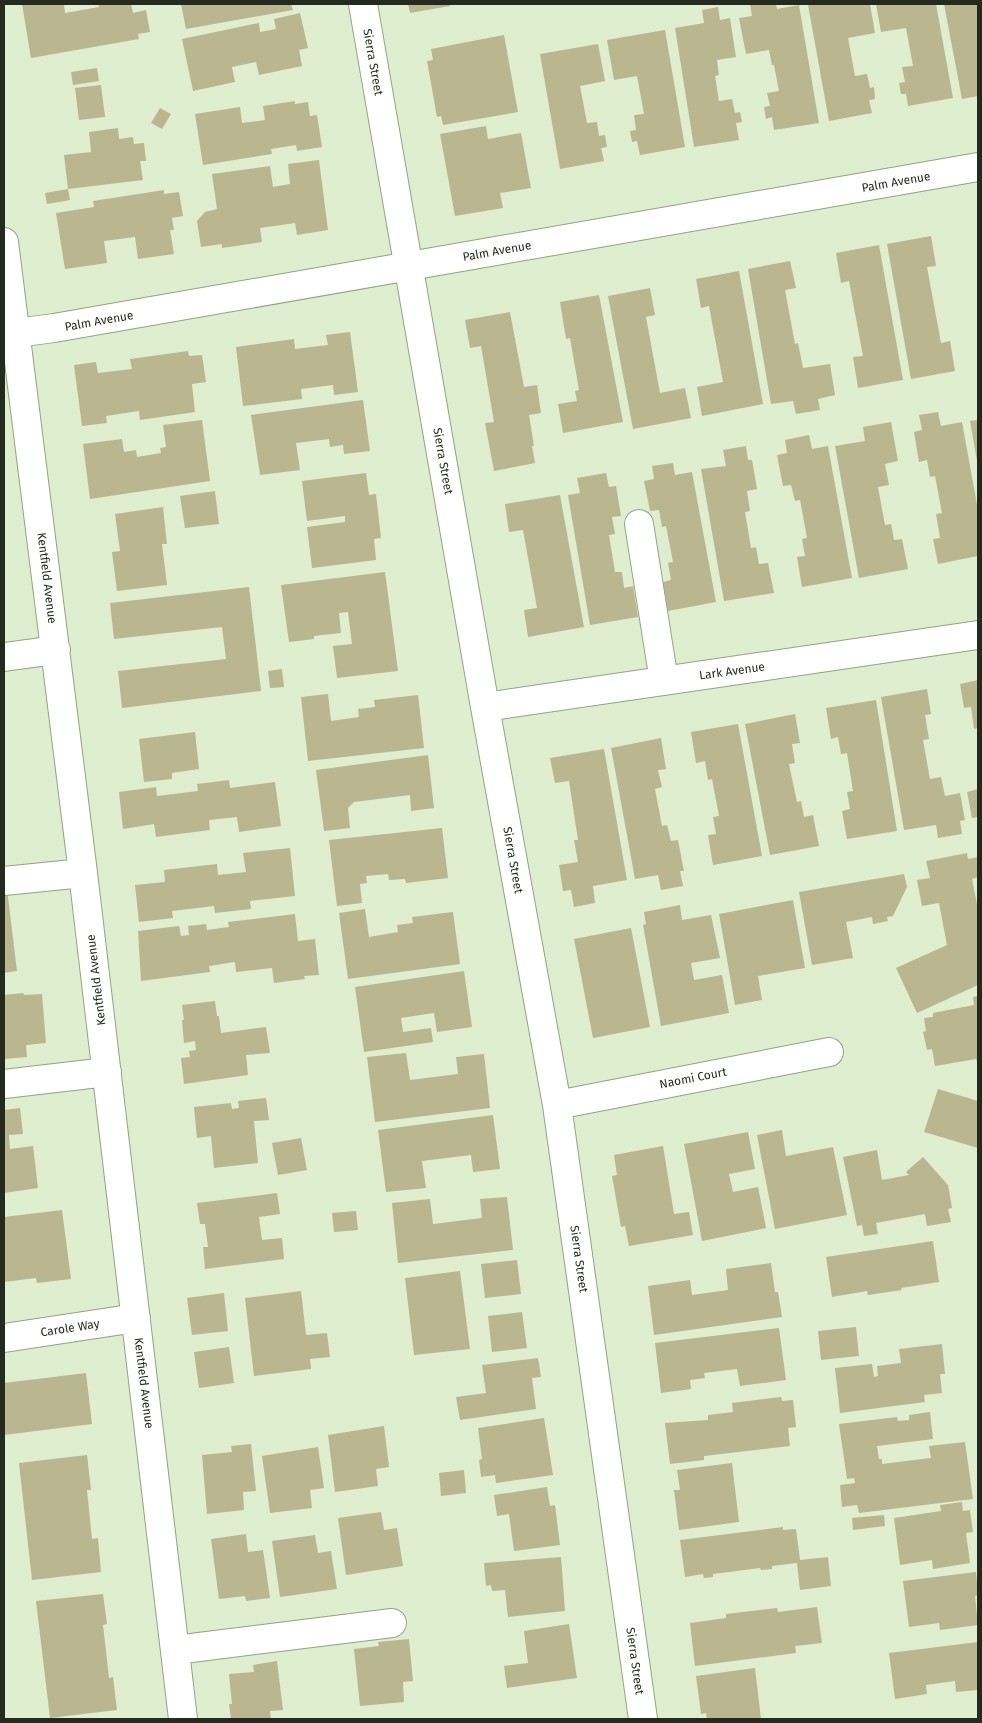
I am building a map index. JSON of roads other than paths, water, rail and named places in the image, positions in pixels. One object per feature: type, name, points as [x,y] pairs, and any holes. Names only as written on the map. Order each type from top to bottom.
[{"type":"street","name":"Sierra Street","points":[[363,4],[558,1105],[643,1719]]},
{"type":"street","name":"Palm Avenue","points":[[16,333],[54,328],[978,167]]},
{"type":"street","name":"Kentfield Avenue","points":[[4,242],[56,650],[183,1719]]},
{"type":"street","points":[[640,524],[664,681]]},
{"type":"street","name":"Lark Avenue","points":[[486,707],[978,635]]},
{"type":"street","points":[[4,657],[56,650]]},
{"type":"street","points":[[4,880],[83,873]]},
{"type":"street","name":"Naomi Court","points":[[558,1105],[828,1052]]},
{"type":"street","points":[[4,1084],[107,1072]]},
{"type":"street","name":"Carole Way","points":[[4,1338],[136,1318]]},
{"type":"street","points":[[175,1650],[392,1623]]}]
